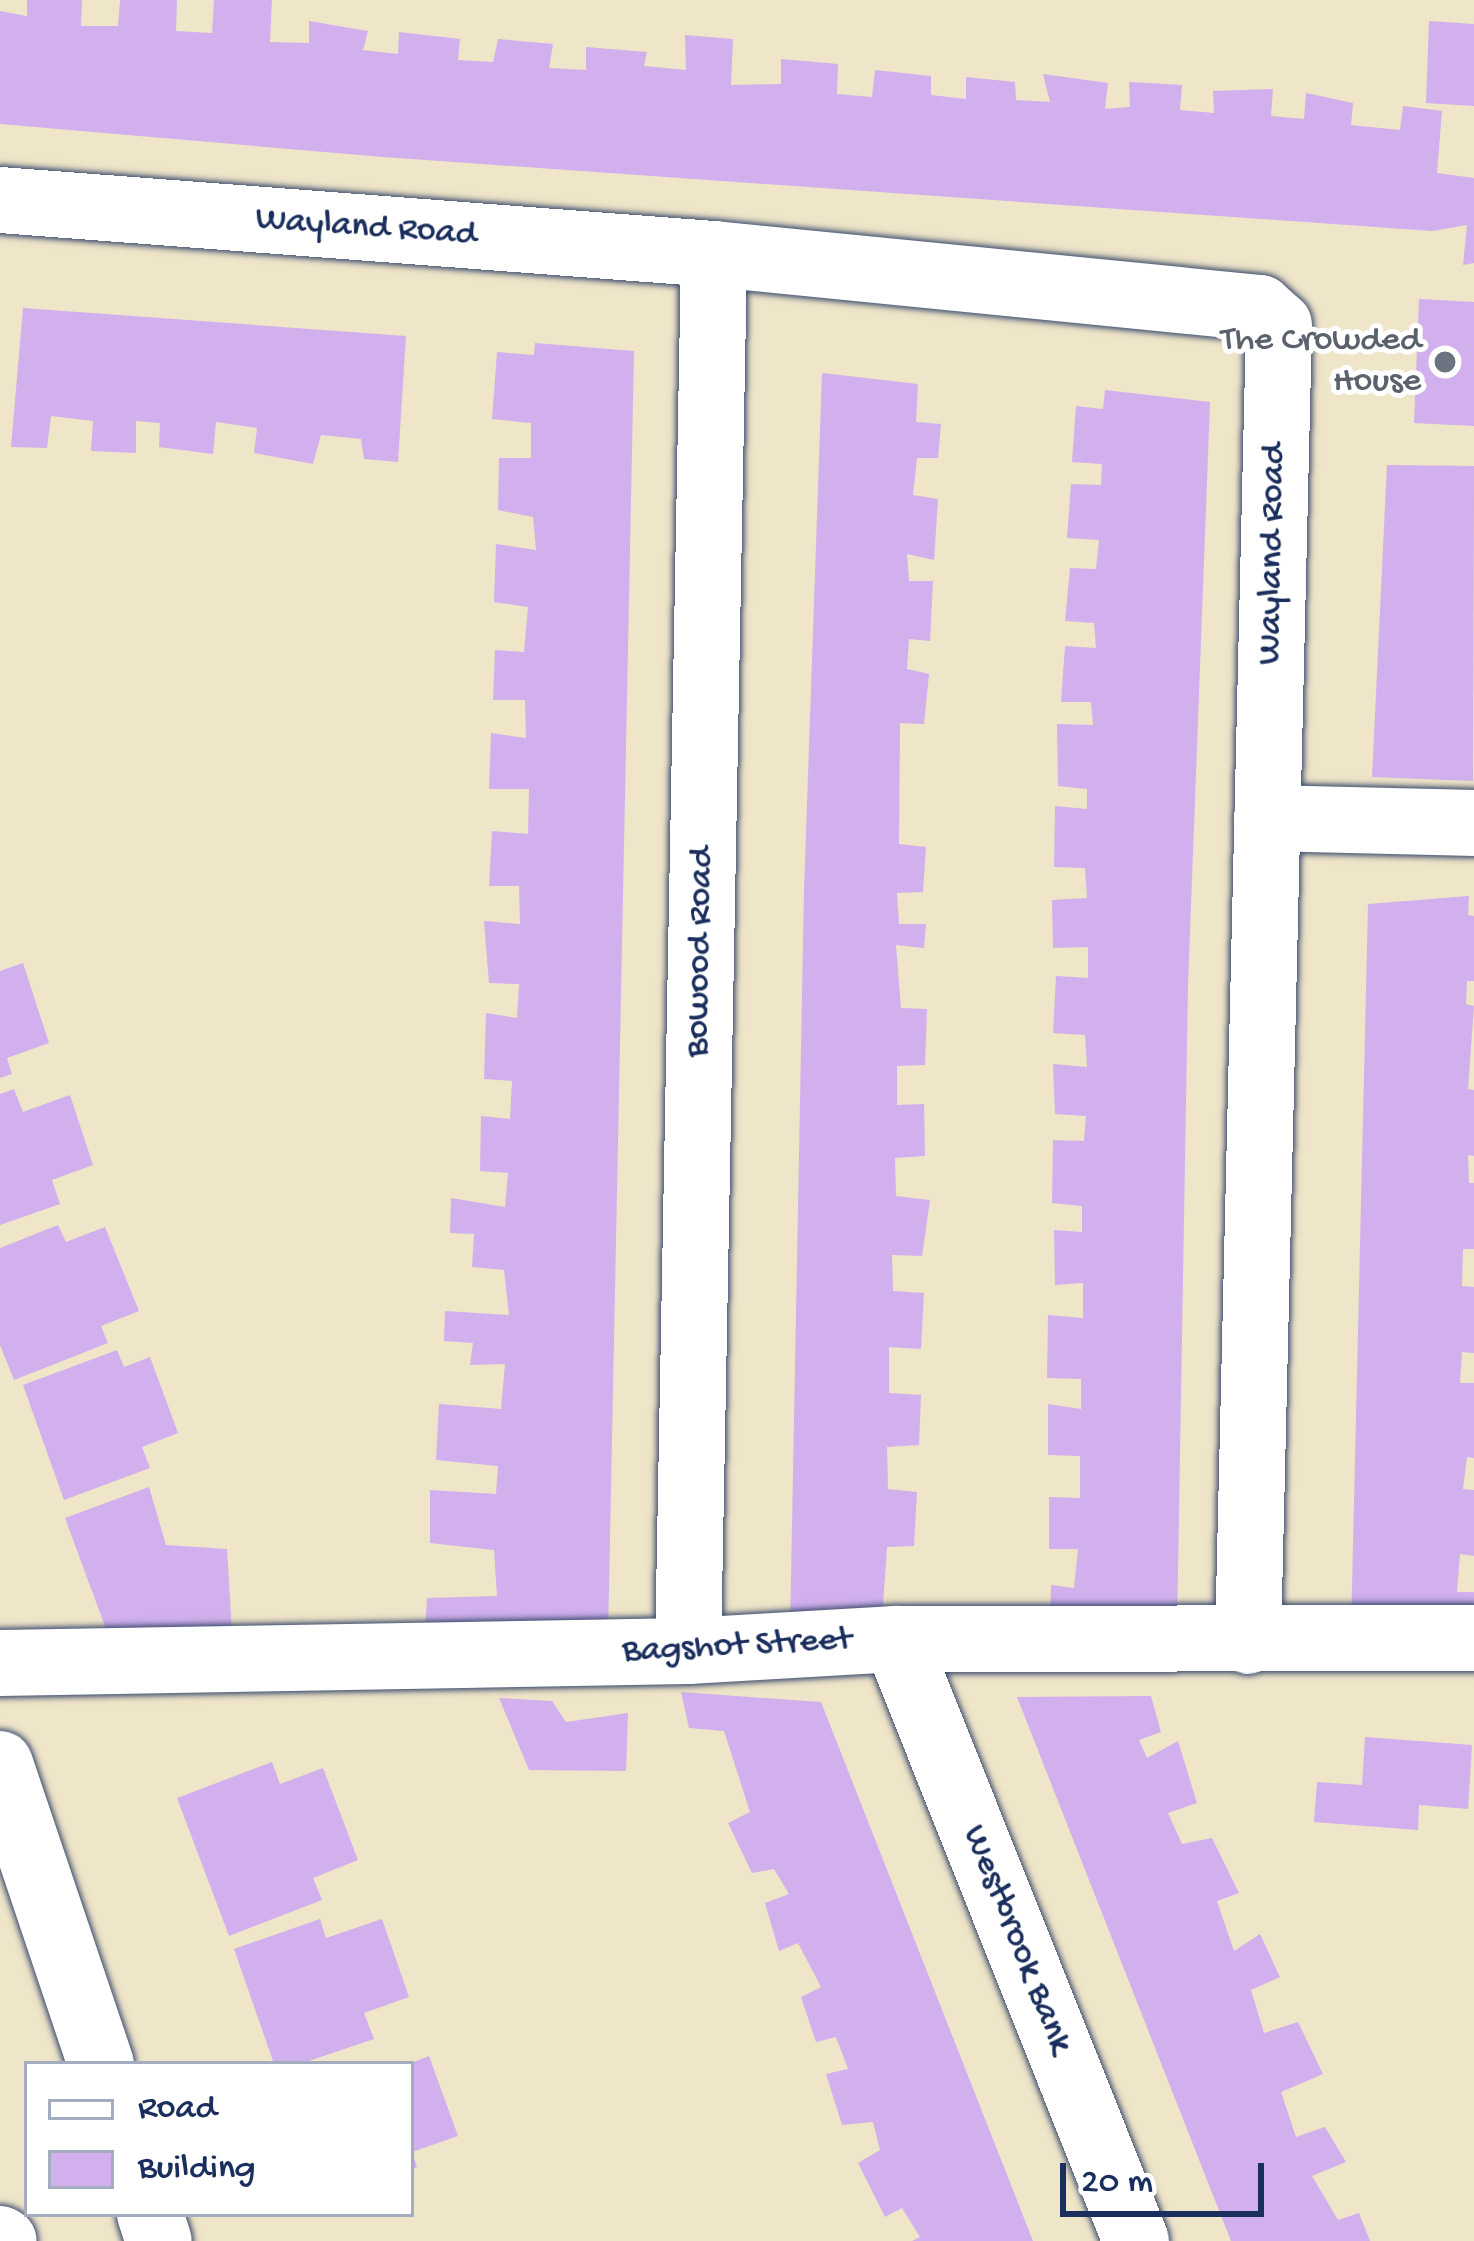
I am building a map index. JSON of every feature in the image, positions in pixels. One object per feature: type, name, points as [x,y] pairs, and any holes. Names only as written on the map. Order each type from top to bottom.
[{"type":"street","name":"Wayland Road","points":[[0,200],[714,254],[1260,308],[1279,325],[1248,1641]]},
{"type":"street","name":"Bowood Road","points":[[688,1651],[714,254]]},
{"type":"street","points":[[1267,818],[1474,823]]},
{"type":"street","name":"Bagshot Street","points":[[0,1663],[688,1651],[896,1640],[1474,1638]]},
{"type":"street","name":"Westbrook Bank","points":[[896,1640],[1136,2241]]},
{"type":"street","points":[[0,1764],[22,1890],[99,2061]]},
{"type":"building","points":[[27,0],[82,0],[81,26],[118,26],[120,0],[177,0],[176,31],[212,33],[214,0],[272,0],[270,42],[309,43],[309,21],[368,31],[363,50],[398,54],[399,32],[460,39],[458,60],[493,62],[498,39],[553,44],[549,68],[586,70],[586,47],[647,52],[644,66],[686,70],[685,35],[733,39],[731,85],[781,84],[781,59],[838,64],[837,94],[872,97],[875,70],[931,76],[931,95],[966,99],[966,77],[1015,82],[1016,100],[1050,102],[1043,74],[1108,83],[1105,109],[1130,107],[1129,82],[1182,85],[1180,110],[1214,113],[1213,91],[1273,89],[1271,116],[1304,119],[1306,93],[1353,103],[1351,125],[1400,130],[1403,106],[1442,111],[1437,173],[1474,178],[1474,263],[1463,265],[1467,225],[1432,231],[383,157],[0,124],[0,11],[27,16]]},
{"type":"building","points":[[1429,21],[1474,24],[1474,106],[1426,103]]},
{"type":"building","name":"The Crowded House","points":[[1419,299],[1474,302],[1474,426],[1414,423]]},
{"type":"building","points":[[23,308],[406,336],[398,462],[364,459],[361,439],[321,435],[313,464],[254,453],[257,428],[216,422],[213,454],[159,447],[160,423],[136,421],[136,453],[91,451],[93,421],[51,416],[47,448],[11,447]]},
{"type":"building","points":[[535,343],[634,351],[608,1637],[425,1630],[427,1598],[497,1596],[494,1550],[430,1543],[430,1490],[496,1494],[498,1466],[436,1460],[439,1404],[501,1409],[505,1364],[470,1365],[473,1343],[444,1341],[445,1311],[509,1315],[504,1270],[472,1267],[474,1234],[450,1233],[451,1198],[505,1207],[508,1173],[480,1171],[481,1116],[510,1119],[512,1081],[484,1079],[486,1013],[517,1018],[519,984],[489,983],[484,921],[520,924],[519,886],[489,886],[492,831],[528,834],[529,789],[489,789],[491,733],[526,738],[525,700],[493,700],[495,650],[524,652],[528,607],[494,602],[496,544],[536,550],[533,517],[498,510],[499,458],[531,458],[531,423],[492,419],[497,352],[534,355]]},
{"type":"building","points":[[822,373],[918,384],[916,422],[941,424],[938,458],[917,458],[913,495],[938,499],[934,560],[907,554],[909,581],[933,581],[930,641],[909,639],[907,669],[929,674],[924,724],[900,723],[899,844],[926,847],[923,892],[897,893],[899,924],[926,924],[924,948],[896,945],[901,1008],[927,1009],[925,1065],[897,1066],[897,1105],[924,1104],[925,1156],[895,1158],[896,1196],[930,1200],[922,1256],[892,1255],[893,1291],[924,1293],[921,1349],[889,1347],[889,1393],[921,1395],[919,1445],[887,1447],[888,1489],[917,1492],[914,1546],[887,1547],[881,1635],[790,1631],[804,890]]},
{"type":"building","points":[[1105,390],[1210,402],[1188,985],[1177,1630],[1050,1612],[1051,1585],[1074,1588],[1078,1549],[1049,1549],[1049,1497],[1080,1498],[1080,1456],[1048,1455],[1048,1404],[1081,1409],[1081,1379],[1047,1378],[1048,1315],[1083,1318],[1083,1283],[1055,1285],[1054,1230],[1082,1232],[1082,1206],[1052,1203],[1053,1140],[1084,1141],[1086,1116],[1055,1114],[1053,1064],[1087,1067],[1085,1035],[1053,1033],[1056,976],[1088,978],[1088,947],[1053,948],[1052,900],[1087,898],[1085,868],[1054,867],[1055,806],[1087,809],[1087,789],[1058,786],[1057,724],[1093,725],[1091,702],[1061,702],[1065,646],[1096,648],[1094,623],[1065,621],[1070,568],[1096,569],[1099,540],[1067,538],[1071,484],[1101,485],[1102,464],[1072,462],[1076,406],[1103,409]]},
{"type":"building","points":[[1387,465],[1474,466],[1473,781],[1372,777]]},
{"type":"building","points":[[1469,896],[1468,915],[1474,916],[1474,981],[1467,981],[1466,1004],[1474,1006],[1468,1089],[1474,1090],[1474,1156],[1468,1155],[1469,1183],[1474,1183],[1474,1249],[1463,1249],[1462,1286],[1474,1287],[1474,1353],[1462,1352],[1460,1383],[1474,1383],[1474,1458],[1467,1457],[1463,1489],[1474,1490],[1474,1556],[1460,1554],[1457,1592],[1474,1592],[1474,1626],[1351,1630],[1368,904]]},
{"type":"building","points":[[23,963],[49,1043],[7,1058],[12,1074],[0,1078],[0,971]]},
{"type":"building","points":[[14,1089],[23,1112],[70,1095],[93,1165],[52,1180],[60,1204],[0,1225],[0,1094]]},
{"type":"building","points":[[58,1225],[66,1242],[105,1227],[139,1311],[101,1326],[108,1343],[14,1380],[0,1345],[0,1248]]},
{"type":"building","points":[[117,1350],[124,1367],[150,1357],[178,1433],[142,1447],[150,1468],[64,1500],[23,1385]]},
{"type":"building","points":[[149,1487],[166,1545],[227,1549],[232,1632],[106,1629],[65,1518]]},
{"type":"building","points":[[681,1692],[821,1702],[1033,2241],[912,2241],[920,2237],[902,2208],[885,2217],[858,2163],[880,2150],[873,2122],[842,2125],[826,2074],[848,2069],[836,2037],[816,2042],[801,1997],[821,1987],[798,1943],[779,1951],[765,1903],[789,1894],[774,1869],[752,1873],[728,1823],[750,1812],[724,1731],[689,1728]]},
{"type":"building","points":[[1151,1696],[1161,1732],[1139,1740],[1147,1758],[1178,1741],[1197,1803],[1168,1813],[1182,1844],[1212,1838],[1239,1893],[1217,1901],[1234,1951],[1260,1934],[1280,1977],[1251,1990],[1264,2033],[1298,2022],[1323,2074],[1281,2092],[1296,2137],[1325,2127],[1346,2162],[1312,2176],[1338,2220],[1359,2213],[1370,2241],[1231,2241],[1017,1697]]},
{"type":"building","points":[[499,1698],[552,1701],[566,1722],[628,1713],[626,1771],[529,1770]]},
{"type":"building","points":[[1365,1737],[1472,1745],[1468,1809],[1419,1805],[1418,1830],[1314,1822],[1317,1782],[1362,1785]]},
{"type":"building","points":[[272,1762],[280,1784],[323,1768],[358,1860],[313,1878],[322,1900],[229,1936],[177,1798]]},
{"type":"building","points":[[320,1919],[326,1938],[382,1919],[409,1997],[364,2013],[374,2039],[309,2061],[273,2061],[234,1949]]},
{"type":"building","points":[[429,2056],[458,2136],[414,2151],[414,2062]]},
{"type":"place","name":"The Crowded House","points":[[1445,362]]}]
